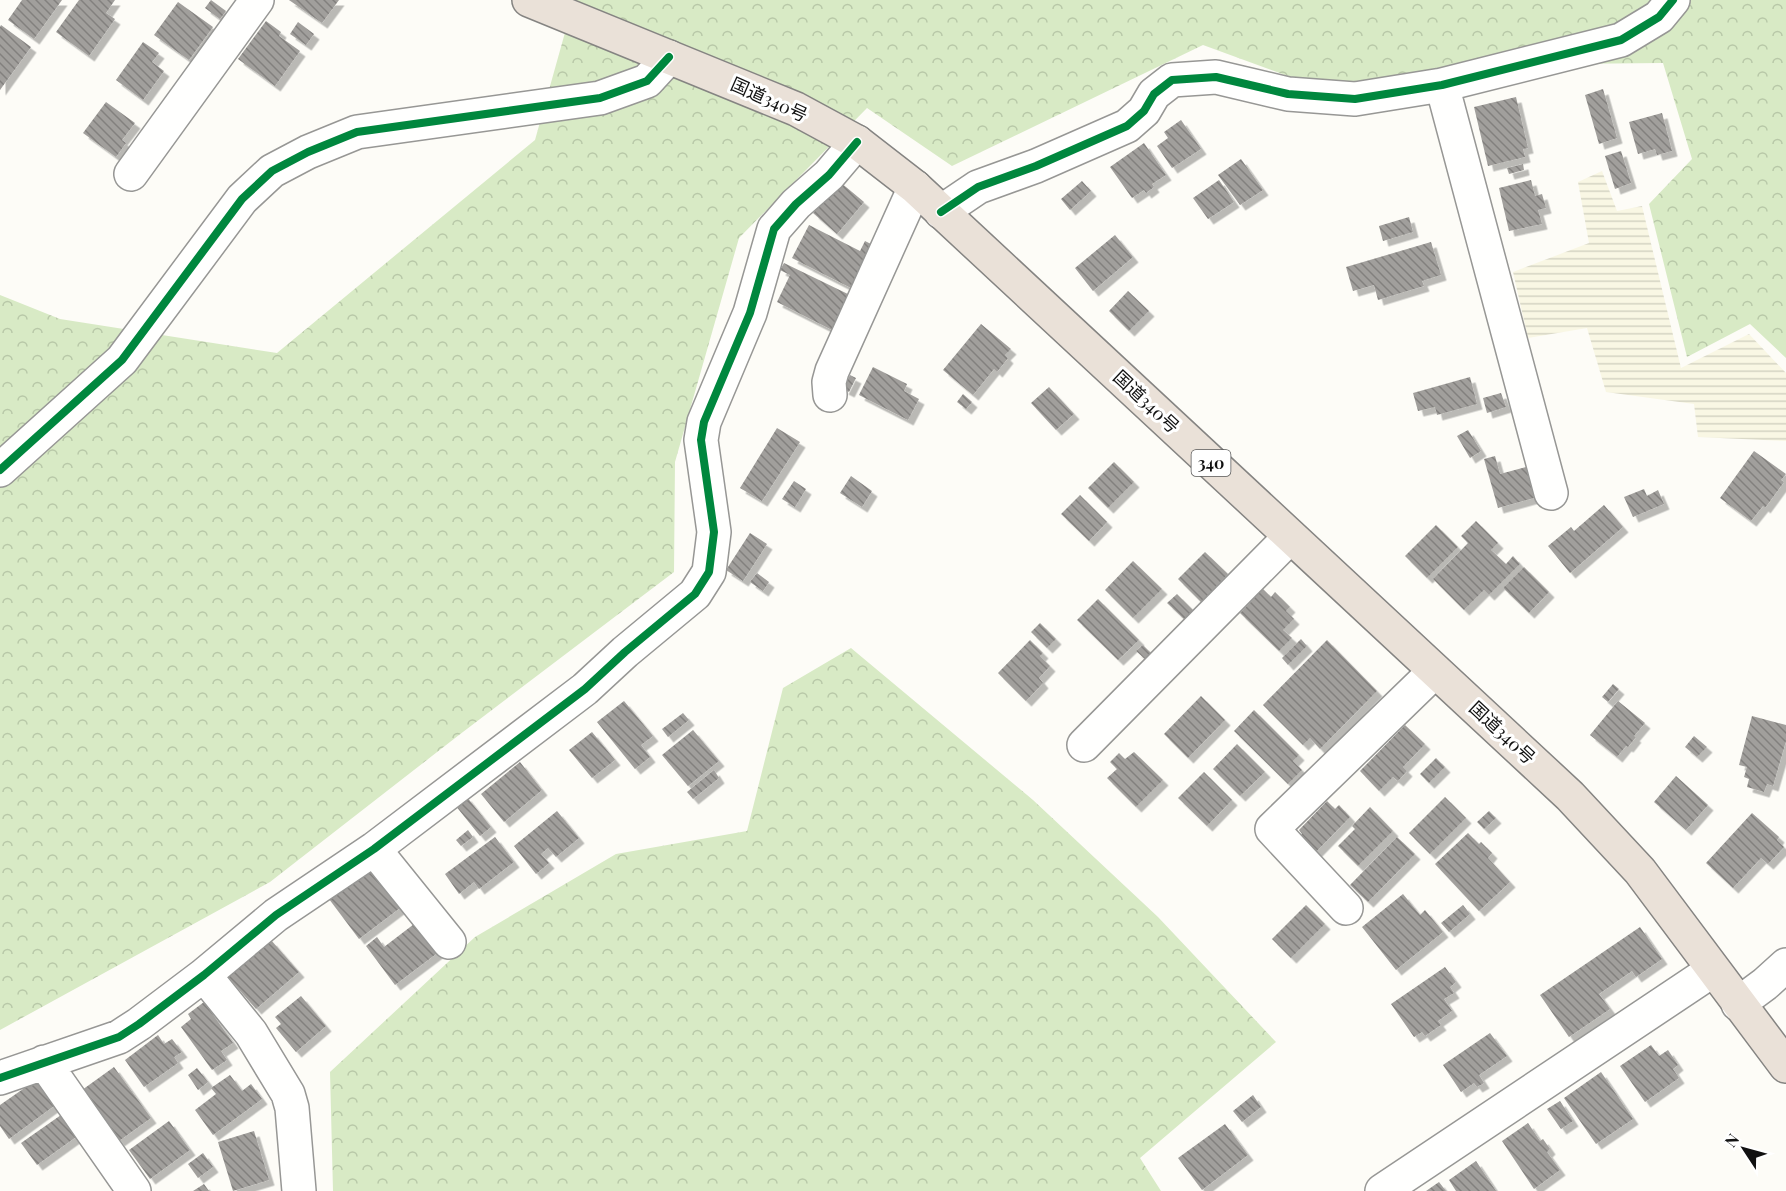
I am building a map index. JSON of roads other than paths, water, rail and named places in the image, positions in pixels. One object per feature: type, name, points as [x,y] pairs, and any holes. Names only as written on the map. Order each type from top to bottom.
[{"type":"highway","name":"国道340号","points":[[529,0],[796,110],[857,142],[915,187],[1570,796],[1640,871],[1786,1066]]},
{"type":"street","points":[[131,174],[257,0]]},
{"type":"street","points":[[941,212],[978,187],[1036,166],[1127,126],[1144,111],[1154,94],[1172,80],[1216,77],[1288,94],[1354,99],[1442,86],[1621,40],[1659,17],[1673,0]]},
{"type":"street","points":[[0,471],[122,360],[242,199],[272,171],[308,152],[357,132],[600,98],[647,81],[669,57]]},
{"type":"street","points":[[1442,86],[1551,493]]},
{"type":"street","points":[[0,1078],[119,1037],[204,975],[276,915],[374,849],[585,689],[625,652],[695,594],[709,572],[714,532],[701,440],[704,422],[750,313],[774,229],[796,204],[829,175],[857,142]]},
{"type":"street","points":[[830,395],[829,382],[832,371],[915,187]]},
{"type":"street","points":[[1084,745],[1290,537]]},
{"type":"street","points":[[1346,908],[1272,829],[1435,671]]},
{"type":"street","points":[[374,849],[449,942]]},
{"type":"street","points":[[1738,1004],[1786,965]]},
{"type":"street","points":[[1382,1191],[1713,970]]},
{"type":"street","points":[[204,975],[251,1033],[288,1094],[292,1108],[299,1191]]},
{"type":"street","points":[[44,1062],[134,1191]]}]
